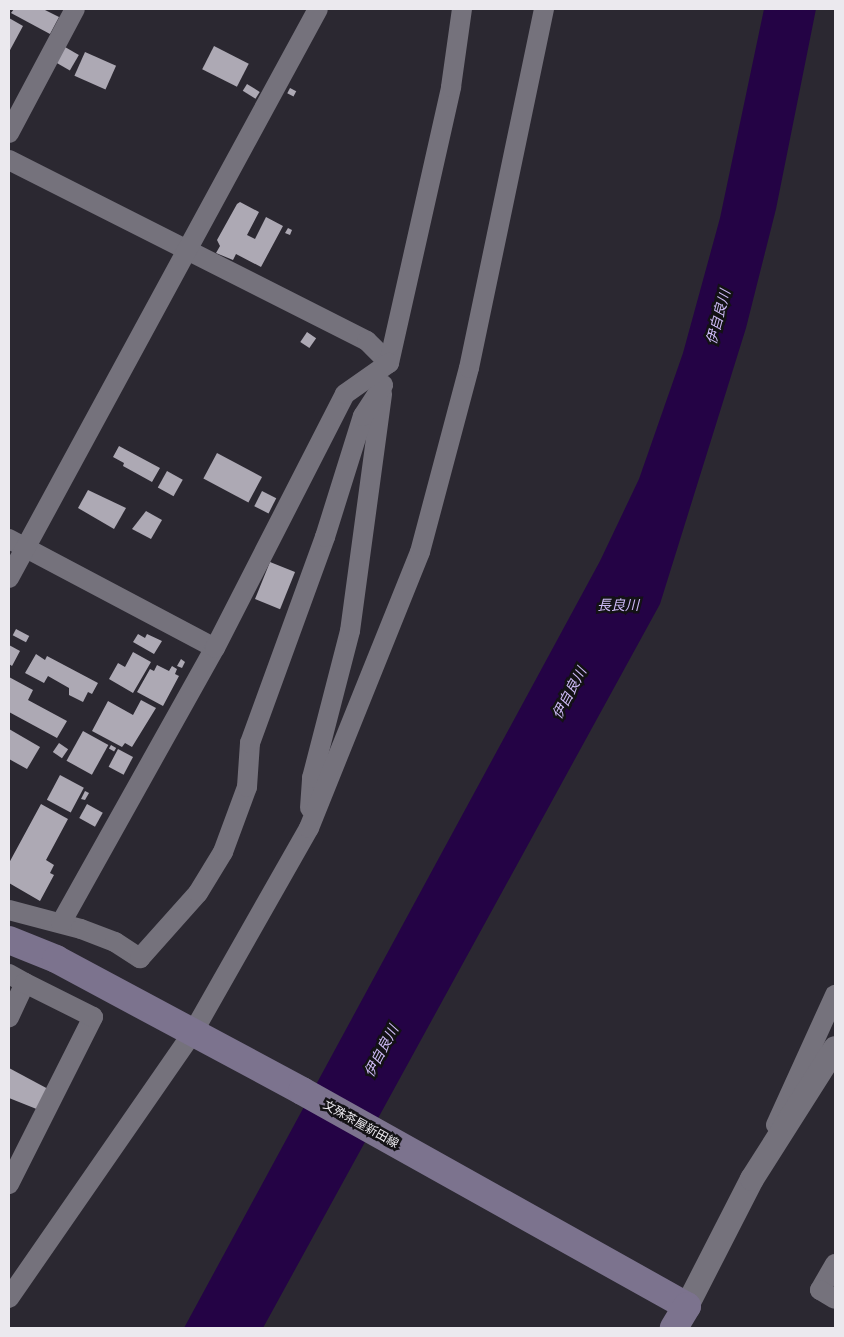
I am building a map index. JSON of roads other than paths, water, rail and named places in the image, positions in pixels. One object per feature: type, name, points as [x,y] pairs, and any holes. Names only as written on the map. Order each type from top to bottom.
[{"type":"main road","name":"文殊茶屋新田線","points":[[9,940],[56,958],[638,1278],[680,1317]]},
{"type":"street","points":[[9,133],[75,9]]},
{"type":"street","points":[[9,578],[17,543],[186,248],[318,9]]},
{"type":"street","points":[[308,828],[312,778],[350,631],[373,444],[383,385],[451,87],[462,9]]},
{"type":"street","points":[[9,1298],[192,1034],[308,828],[420,552],[468,368],[544,9]]},
{"type":"street","points":[[9,160],[367,341],[389,363]]},
{"type":"street","points":[[61,923],[215,648],[345,394],[389,363]]},
{"type":"street","points":[[9,910],[61,923],[115,942],[140,958],[198,893],[223,852],[247,787],[250,742],[325,537],[363,416],[383,385]]},
{"type":"street","points":[[17,543],[215,648]]},
{"type":"street","points":[[9,1018],[17,978],[93,1017],[9,1184]]},
{"type":"street","points":[[680,1317],[752,1179],[835,995]]},
{"type":"street","points":[[752,1179],[835,1048]]},
{"type":"street","points":[[835,1264],[820,1290],[835,1299]]},
{"type":"water","name":"長良川","points":[[764,9],[816,9],[776,209],[746,328],[660,604],[263,1328],[184,1328],[600,561],[639,479],[683,353],[720,218]]},
{"type":"water label","name":"伊自良川","points":[[718,317]]},
{"type":"water label","name":"伊自良川","points":[[569,693]]},
{"type":"water label","name":"伊自良川","points":[[381,1051]]}]
